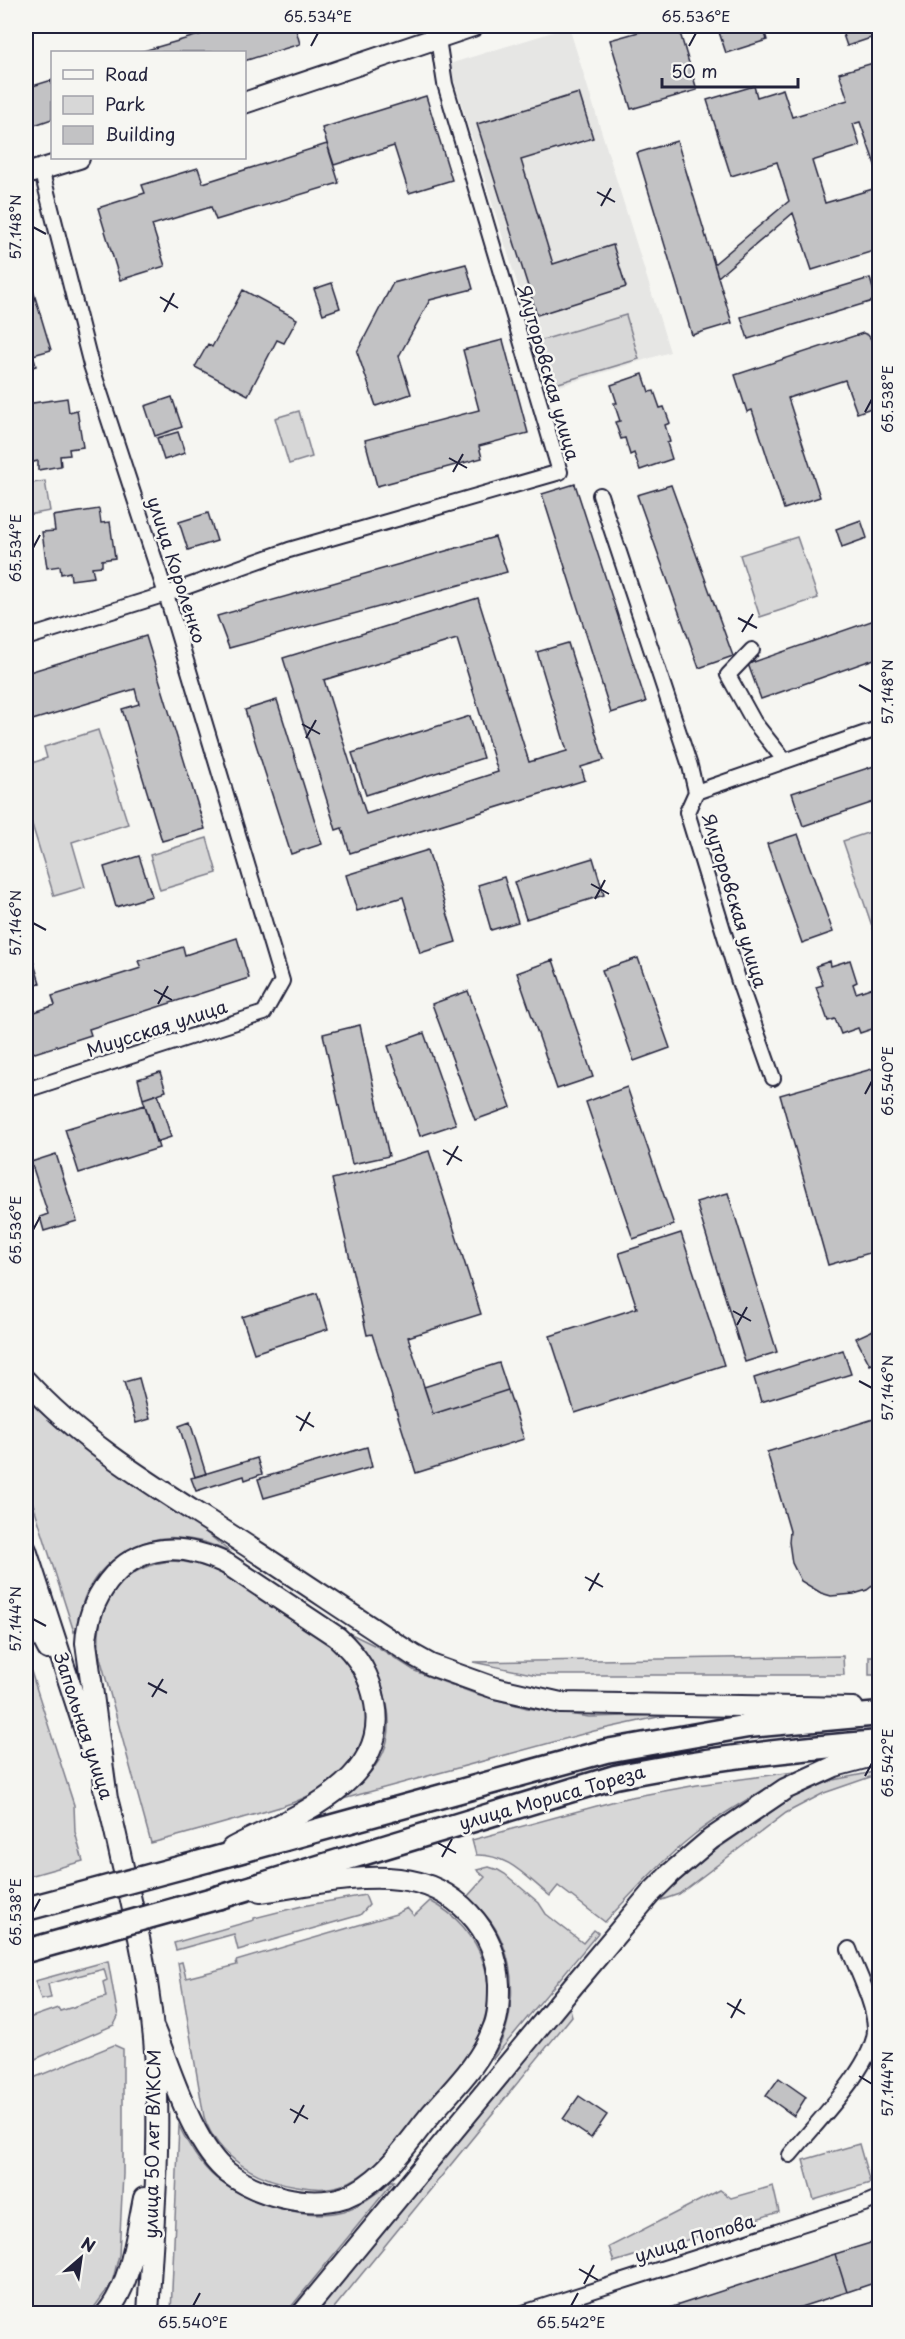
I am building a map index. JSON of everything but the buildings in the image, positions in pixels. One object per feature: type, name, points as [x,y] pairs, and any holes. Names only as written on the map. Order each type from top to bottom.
[{"type":"main road","name":"улица Мориса Тореза","points":[[26,1909],[209,1860],[235,1850],[606,1751],[748,1726],[879,1714]]},
{"type":"main road","name":"улица Мориса Тореза","points":[[26,1951],[220,1897],[246,1892],[615,1777],[663,1767],[758,1753],[879,1742]]},
{"type":"street","points":[[246,102],[437,31],[473,26]]},
{"type":"street","name":"Ялуторовская улица","points":[[166,594],[289,550],[560,471],[445,84],[437,31]]},
{"type":"street","points":[[33,171],[75,159]]},
{"type":"street","name":"улица Короленко","points":[[33,171],[90,365],[166,594],[282,981]]},
{"type":"street","name":"Ялуторовская улица","points":[[600,495],[690,766],[696,792],[687,812],[739,982],[773,1078]]},
{"type":"street","points":[[26,638],[166,594]]},
{"type":"street","points":[[752,650],[728,675],[754,722],[785,761]]},
{"type":"street","points":[[696,792],[879,728]]},
{"type":"street","name":"Миусская улица","points":[[26,1090],[264,1013],[282,981]]},
{"type":"street","points":[[26,1381],[65,1420],[103,1450],[164,1492],[413,1655],[456,1675],[495,1688],[561,1703],[879,1709]]},
{"type":"street","points":[[107,1798],[86,1643],[94,1603],[109,1580],[143,1555],[165,1549],[183,1550],[213,1557],[328,1631],[350,1649],[368,1675],[377,1711],[377,1729],[372,1749],[354,1775],[321,1802],[235,1850]]},
{"type":"street","name":"Запольная улица","points":[[26,1550],[107,1798],[115,1834]]},
{"type":"street","points":[[26,1606],[75,1701]]},
{"type":"street","points":[[303,2313],[572,1987],[651,1893],[671,1873],[711,1839],[785,1789],[835,1766],[879,1754]]},
{"type":"street","name":"улица 50 лет ВЛКСМ","points":[[115,1834],[141,1947],[154,2029],[157,2097],[156,2146],[148,2313]]},
{"type":"street","points":[[154,2029],[191,2120],[203,2144],[216,2161],[243,2182],[300,2200],[318,2201],[344,2197],[374,2180],[479,2058],[494,2027],[499,1994],[498,1974],[494,1956],[483,1930],[474,1918],[451,1898],[428,1885],[383,1878],[365,1878],[246,1892]]},
{"type":"street","points":[[790,2155],[851,2081],[873,2044],[875,2028],[873,2013],[849,1949]]},
{"type":"street","points":[[106,2313],[120,2293],[127,2274],[156,2146]]},
{"type":"street","name":"улица Попова","points":[[520,2313],[557,2308],[864,2204],[879,2196]]},
{"type":"shaded area","points":[[569,27],[670,352],[550,389],[449,64]]},
{"type":"green space","points":[[626,315],[639,359],[552,385],[539,341]]},
{"type":"green space","points":[[299,411],[312,457],[289,464],[275,418]]},
{"type":"green space","points":[[45,481],[50,511],[28,515],[26,484]]},
{"type":"green space","points":[[797,537],[818,598],[760,617],[740,555]]},
{"type":"green space","points":[[98,730],[128,824],[72,842],[85,887],[54,896],[26,805],[26,765],[47,758],[44,747]]},
{"type":"green space","points":[[879,829],[879,926],[873,929],[843,841]]},
{"type":"green space","points":[[207,838],[217,873],[160,890],[150,855]]},
{"type":"green space","points":[[26,1398],[75,1440],[180,1513],[231,1553],[206,1543],[179,1538],[151,1540],[137,1545],[112,1561],[93,1582],[84,1598],[74,1632],[26,1482]]},
{"type":"green space","points":[[171,1561],[201,1565],[214,1570],[240,1584],[331,1645],[347,1660],[356,1673],[362,1687],[366,1718],[360,1748],[352,1761],[331,1783],[318,1791],[278,1808],[151,1843],[100,1657],[99,1638],[101,1621],[113,1592],[137,1571]]},
{"type":"green space","points":[[345,1631],[378,1647],[415,1671],[476,1694],[527,1708],[589,1717],[667,1715],[594,1731],[343,1799],[365,1778],[379,1760],[388,1738],[389,1721],[387,1704],[375,1671],[356,1642]]},
{"type":"green space","points":[[26,1656],[74,1805],[75,1832],[83,1861],[26,1877]]},
{"type":"green space","points":[[843,1656],[844,1675],[537,1675],[473,1662]]},
{"type":"green space","points":[[869,1656],[879,1656],[879,1675],[869,1675]]},
{"type":"green space","points":[[879,1771],[879,1774],[824,1793],[786,1813],[679,1894],[656,1902],[703,1859],[796,1795],[833,1780]]},
{"type":"green space","points":[[794,1772],[731,1809],[695,1834],[660,1865],[605,1922],[558,1886],[550,1896],[516,1868],[498,1858],[476,1855],[472,1840],[626,1798],[697,1785]]},
{"type":"green space","points":[[489,1867],[505,1874],[539,1903],[546,1914],[583,1943],[594,1930],[598,1933],[493,2059],[506,2028],[510,2011],[511,1977],[508,1960],[495,1928],[467,1897],[485,1877],[477,1870]]},
{"type":"green space","points":[[365,1895],[369,1905],[360,1915],[238,1950],[234,1934],[176,1950],[174,1943],[254,1920],[254,1918],[302,1906]]},
{"type":"green space","points":[[430,1901],[464,1927],[484,1962],[488,1982],[488,2003],[483,2023],[474,2044],[462,2062],[384,2155],[354,2180],[331,2188],[308,2188],[282,2183],[241,2165],[219,2144],[204,2117],[178,1963],[182,1962],[186,1978],[237,1965],[236,1961],[396,1914],[407,1908],[414,1916]]},
{"type":"green space","points":[[108,1961],[118,2017],[114,2025],[26,2063],[26,2019],[58,2008],[60,2011],[106,1997],[103,1982],[107,1980],[104,1969],[48,1984],[51,1998],[41,2000],[35,1981]]},
{"type":"green space","points":[[569,2005],[572,2016],[330,2313],[313,2314]]},
{"type":"green space","points":[[114,2045],[123,2049],[123,2174],[119,2255],[112,2283],[90,2313],[26,2313],[26,2081]]},
{"type":"green space","points":[[179,2126],[195,2155],[217,2179],[244,2196],[277,2208],[313,2214],[344,2211],[375,2195],[394,2181],[286,2313],[171,2313]]},
{"type":"green space","points":[[859,2144],[870,2183],[814,2200],[803,2160]]},
{"type":"green space","points":[[773,2186],[779,2212],[614,2262],[609,2247],[720,2190],[731,2198]]}]
